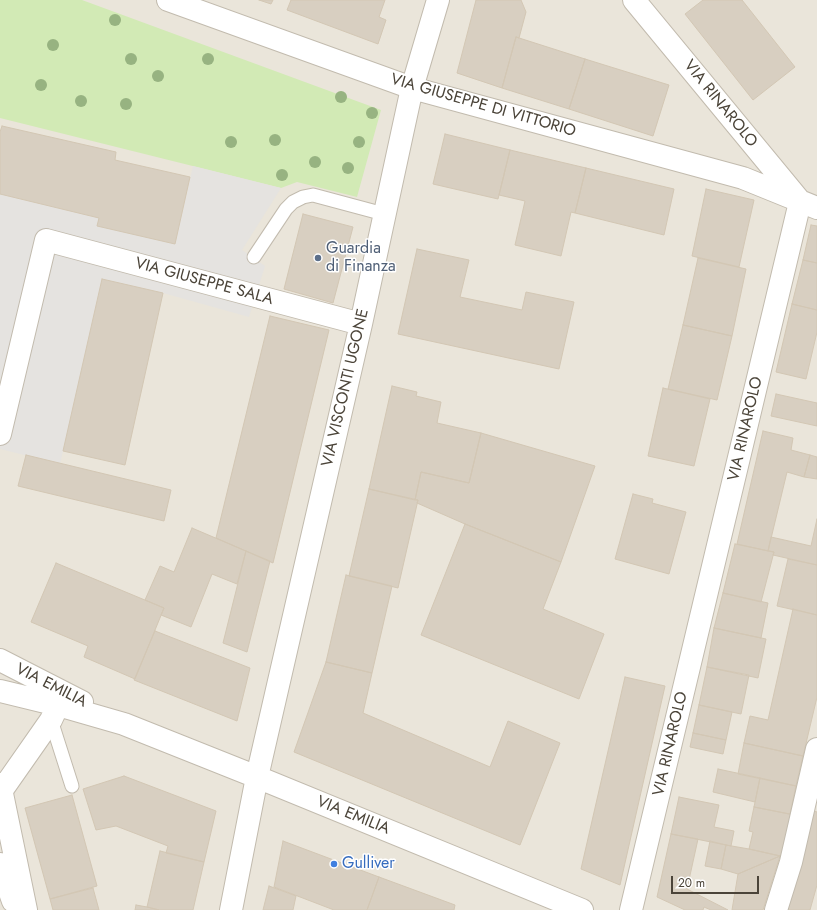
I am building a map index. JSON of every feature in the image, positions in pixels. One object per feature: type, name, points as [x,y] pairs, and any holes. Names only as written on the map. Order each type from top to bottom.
[{"type":"street","name":"VIA GIUSEPPE DI VITTORIO","points":[[168,0],[412,88],[743,178],[808,205]]},
{"type":"street","name":"VIA VISCONTI UGONE","points":[[232,910],[257,777],[361,324],[412,88],[438,0]]},
{"type":"street","name":"VIA RINAROLO","points":[[631,910],[808,205],[634,0]]},
{"type":"street","name":"VIA GIUSEPPE SALA","points":[[0,434],[46,240],[361,324]]},
{"type":"street","name":"VIA EMILIA","points":[[0,660],[124,724],[582,910]]},
{"type":"street","name":"VIA EMILIA","points":[[0,691],[54,712],[124,724]]},
{"type":"street","points":[[26,910],[1,787],[54,712]]},
{"type":"street","points":[[776,910],[791,862],[817,750]]},
{"type":"street","points":[[0,864],[17,910]]},
{"type":"lane","points":[[254,258],[286,209],[302,196],[313,195],[384,214]]},
{"type":"lane","points":[[54,712],[72,786]]},
{"type":"shaded area","points":[[0,0],[817,0],[817,910],[0,910]]},
{"type":"shaded area","points":[[193,166],[281,188],[242,250],[265,266],[249,317],[163,293],[102,279],[60,464],[0,449],[0,194],[99,218],[97,225],[175,244]]},
{"type":"green space","points":[[0,0],[82,0],[381,110],[357,197],[297,182],[281,188],[0,118]]},
{"type":"building","points":[[259,0],[273,0],[271,4]]},
{"type":"building","points":[[291,0],[385,0],[379,17],[386,20],[378,44],[287,10]]},
{"type":"building","points":[[476,0],[521,0],[526,12],[519,38],[516,37],[502,88],[457,73]]},
{"type":"building","points":[[703,0],[742,0],[795,67],[753,100],[685,14]]},
{"type":"building","points":[[516,37],[585,59],[569,109],[502,88]]},
{"type":"building","points":[[585,59],[669,85],[653,136],[569,109]]},
{"type":"building","points":[[2,126],[116,152],[115,160],[190,177],[175,244],[97,226],[99,218],[0,194],[0,132]]},
{"type":"building","points":[[445,134],[510,150],[498,199],[433,184]]},
{"type":"building","points":[[510,150],[586,168],[575,213],[571,212],[561,256],[515,245],[525,201],[499,195]]},
{"type":"building","points":[[586,168],[674,189],[664,235],[575,213]]},
{"type":"building","points":[[706,189],[754,200],[739,267],[692,256]]},
{"type":"building","name":"Guardia di Finanza","points":[[303,214],[353,227],[333,303],[284,289]]},
{"type":"building","points":[[811,225],[817,226],[817,263],[803,260]]},
{"type":"building","points":[[417,249],[469,260],[460,297],[522,310],[526,292],[574,302],[559,369],[398,334]]},
{"type":"building","points":[[698,258],[746,269],[732,336],[683,325]]},
{"type":"building","points":[[803,260],[817,263],[817,310],[792,304]]},
{"type":"building","points":[[102,279],[163,293],[125,465],[63,451]]},
{"type":"building","points":[[792,304],[817,310],[817,332],[806,379],[776,372]]},
{"type":"building","points":[[270,316],[329,330],[273,563],[216,538]]},
{"type":"building","points":[[683,325],[732,336],[717,400],[668,389]]},
{"type":"building","points":[[392,386],[417,392],[416,396],[441,402],[437,423],[481,433],[469,483],[421,472],[415,500],[369,489]]},
{"type":"building","points":[[663,388],[710,399],[694,466],[648,456]]},
{"type":"building","points":[[776,394],[817,403],[817,426],[771,416]]},
{"type":"building","points":[[763,431],[793,438],[791,450],[810,455],[804,477],[787,472],[768,551],[737,544]]},
{"type":"building","points":[[481,433],[595,466],[561,562],[465,524],[417,503],[418,500],[415,500],[421,472],[469,483]]},
{"type":"building","points":[[26,455],[171,490],[164,521],[18,486]]},
{"type":"building","points":[[810,455],[817,457],[817,479],[804,477]]},
{"type":"building","points":[[369,489],[418,500],[398,588],[349,576]]},
{"type":"building","points":[[633,494],[653,499],[652,503],[686,512],[669,574],[615,559]]},
{"type":"building","points":[[817,519],[817,565],[773,555],[774,552],[768,551],[771,537],[811,546]]},
{"type":"building","points":[[465,524],[561,562],[543,609],[604,634],[579,699],[421,635]]},
{"type":"building","points":[[192,528],[246,551],[237,584],[212,574],[191,627],[161,615],[164,608],[145,600],[160,566],[174,572]]},
{"type":"building","points":[[735,544],[774,552],[761,602],[723,593]]},
{"type":"building","points":[[246,551],[270,561],[247,652],[223,643]]},
{"type":"building","points":[[788,559],[817,565],[817,615],[777,606]]},
{"type":"building","points":[[56,563],[164,608],[135,679],[84,657],[88,646],[31,622]]},
{"type":"building","points":[[346,575],[392,586],[372,673],[326,662]]},
{"type":"building","points":[[723,593],[768,603],[761,638],[714,628]]},
{"type":"building","points":[[793,609],[817,615],[817,697],[803,756],[744,743],[750,716],[768,720]]},
{"type":"building","points":[[714,628],[766,639],[758,678],[707,667]]},
{"type":"building","points":[[155,631],[250,668],[237,721],[134,680]]},
{"type":"building","points":[[326,662],[372,673],[363,713],[490,767],[508,721],[560,743],[520,845],[294,752]]},
{"type":"building","points":[[707,667],[749,675],[741,714],[699,705]]},
{"type":"building","points":[[625,677],[665,686],[620,885],[581,869]]},
{"type":"building","points":[[699,705],[732,712],[726,740],[693,733]]},
{"type":"building","points":[[693,733],[726,740],[723,754],[690,747]]},
{"type":"building","points":[[744,743],[803,756],[796,786],[738,774]]},
{"type":"building","points":[[718,769],[760,778],[755,802],[713,792]]},
{"type":"building","points":[[124,776],[216,811],[204,862],[166,853],[168,846],[116,826],[96,830],[83,789]]},
{"type":"building","points":[[760,778],[796,786],[790,814],[754,807]]},
{"type":"building","points":[[72,795],[97,886],[50,899],[25,808]]},
{"type":"building","points":[[679,797],[719,805],[714,827],[734,831],[731,846],[671,834]]},
{"type":"building","points":[[754,807],[794,815],[785,857],[749,849],[753,832],[749,831]]},
{"type":"building","points":[[809,809],[817,812],[817,885],[810,910],[786,910]]},
{"type":"building","points":[[671,834],[698,839],[687,889],[728,910],[711,910],[704,907],[703,910],[685,910],[657,897]]},
{"type":"building","points":[[283,841],[379,877],[367,910],[334,910],[274,887]]},
{"type":"building","points":[[710,841],[726,845],[721,869],[705,866]]},
{"type":"building","points":[[726,845],[780,856],[738,874],[721,869]]},
{"type":"building","points":[[160,851],[204,862],[193,910],[159,910],[147,907]]},
{"type":"building","points":[[780,856],[763,910],[732,910],[738,874]]},
{"type":"building","points":[[379,877],[455,905],[454,910],[367,910]]},
{"type":"building","points":[[269,886],[296,896],[293,910],[263,910]]},
{"type":"building","points":[[93,888],[99,910],[53,910],[50,899]]},
{"type":"building","points":[[136,905],[147,907],[159,910],[135,910]]},
{"type":"place","name":"Guardia di Finanza","points":[[318,258]]},
{"type":"place","name":"Gulliver","points":[[334,864]]}]
